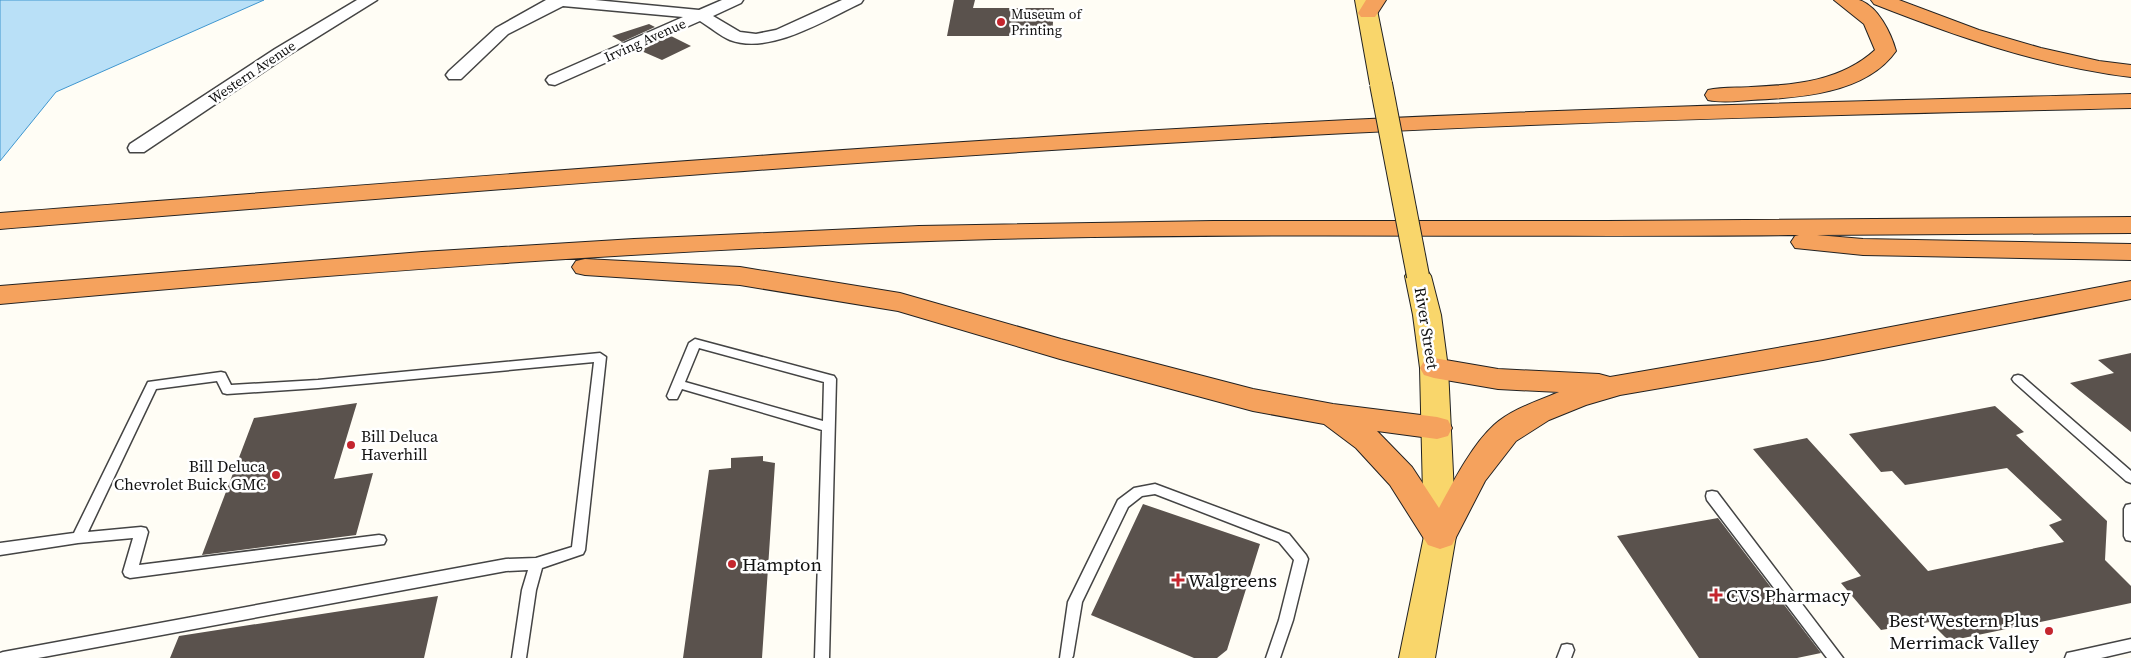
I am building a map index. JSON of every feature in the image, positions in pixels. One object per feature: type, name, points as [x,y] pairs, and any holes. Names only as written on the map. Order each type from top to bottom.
[{"type":"highway","points":[[1477,121],[1711,95],[1791,91],[1861,74],[1879,60],[1886,51],[1882,34],[1859,8],[1844,0]]},
{"type":"highway","points":[[1881,0],[1979,38],[2051,57],[2131,71]]},
{"type":"highway","points":[[0,221],[964,148],[1477,121],[2131,101]]},
{"type":"highway","points":[[0,295],[219,275],[441,259],[846,236],[1390,227],[1613,228],[2131,225]]},
{"type":"highway","points":[[1613,228],[1863,246],[2131,252]]},
{"type":"highway","points":[[441,259],[740,276],[861,295],[900,302],[1060,349],[1253,400],[1333,416],[1436,428]]},
{"type":"highway","points":[[1333,416],[1368,440],[1400,476],[1440,536],[1474,473],[1505,433],[1538,412],[1577,397],[1620,385],[1823,350],[2040,306],[2131,290]]},
{"type":"highway","points":[[1434,368],[1498,379],[1620,385]]},
{"type":"main road","name":"River Street","points":[[1370,4],[1381,84],[1427,315],[1434,368],[1440,536],[1417,658]]},
{"type":"street","name":"Western Avenue","points":[[137,148],[215,98],[266,60],[369,0]]},
{"type":"street","points":[[455,75],[502,31],[559,0],[701,15],[735,36],[756,39],[781,34],[855,0]]},
{"type":"street","name":"Irving Avenue","points":[[556,80],[735,0]]},
{"type":"lane","points":[[822,658],[829,427],[830,379],[695,343],[675,390],[829,427]]},
{"type":"lane","points":[[3,658],[506,565],[536,564],[578,550],[600,357],[236,390],[227,390],[221,376],[152,385],[78,538]]},
{"type":"lane","points":[[2018,379],[2131,478]]},
{"type":"lane","points":[[1068,657],[1075,602],[1123,504],[1139,492],[1154,489],[1284,538],[1301,559],[1286,620],[1273,658]]},
{"type":"lane","points":[[1712,496],[1836,658]]},
{"type":"lane","points":[[2131,509],[2131,536]]},
{"type":"lane","points":[[0,549],[78,538],[141,532],[130,572],[380,540]]},
{"type":"lane","points":[[519,658],[536,564]]},
{"type":"lane","points":[[2072,658],[2131,645]]},
{"type":"water","points":[[0,0],[264,0],[56,92],[0,161]]},
{"type":"building","name":"Museum of Printing","points":[[954,0],[975,0],[973,8],[1054,8],[1052,36],[947,36]]},
{"type":"building","points":[[649,24],[655,27],[622,42],[612,36]]},
{"type":"building","points":[[671,36],[691,46],[662,60],[639,50]]},
{"type":"building","points":[[2131,353],[2131,432],[2070,383],[2114,373],[2098,360]]},
{"type":"building","points":[[357,403],[334,479],[373,473],[356,535],[202,555],[254,418]]},
{"type":"building","points":[[1995,406],[2024,432],[2016,435],[2107,521],[2105,560],[2131,586],[2131,603],[1949,641],[1930,622],[1881,630],[1841,583],[1861,576],[1753,449],[1807,438],[1928,571],[2064,542],[2049,525],[2062,520],[2007,468],[1905,485],[1892,471],[1881,472],[1849,434]]},
{"type":"building","name":"Hampton","points":[[763,456],[763,461],[775,463],[762,658],[683,658],[709,470],[731,468],[731,458]]},
{"type":"building","name":"Walgreens","points":[[1143,504],[1260,544],[1227,650],[1217,658],[1194,658],[1091,615]]},
{"type":"building","name":"CVS Pharmacy","points":[[1718,518],[1821,653],[1797,658],[1699,658],[1617,536]]},
{"type":"building","points":[[438,596],[424,658],[170,658],[179,636]]},
{"type":"place","name":"Museum of Printing","points":[[1001,22]]},
{"type":"place","name":"Bill Deluca Haverhill","points":[[351,445]]},
{"type":"place","name":"Bill Deluca Chevrolet Buick GMC","points":[[276,475]]},
{"type":"place","name":"Hampton","points":[[732,564]]},
{"type":"place","name":"Walgreens","points":[[1178,580]]},
{"type":"place","name":"CVS Pharmacy","points":[[1716,595]]},
{"type":"place","name":"Best Western Plus Merrimack Valley","points":[[2049,631]]}]
